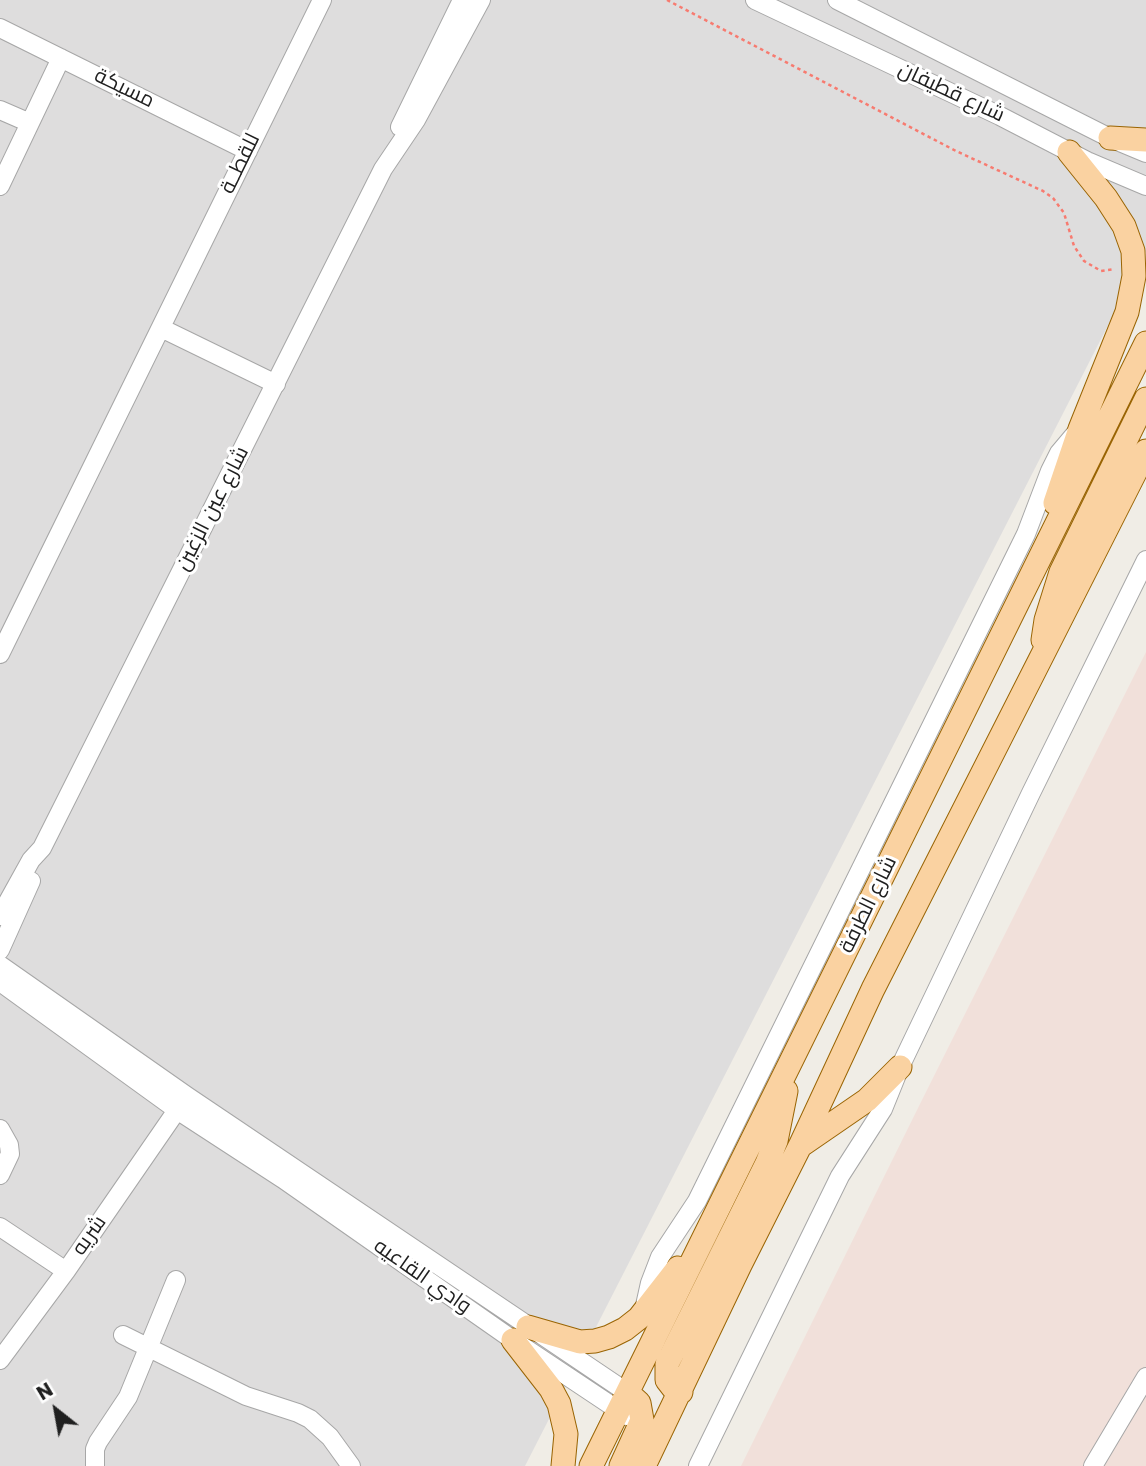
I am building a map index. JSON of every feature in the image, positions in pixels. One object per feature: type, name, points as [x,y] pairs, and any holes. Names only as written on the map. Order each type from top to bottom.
[{"type":"main road","points":[[1110,138],[1146,140]]},
{"type":"main road","points":[[1040,557],[1060,485],[1127,312],[1135,267],[1131,243],[1124,226],[1106,198],[1069,152]]},
{"type":"main road","name":"شارع الطرفة","points":[[591,1466],[1146,343]]},
{"type":"main road","points":[[1039,664],[1046,620],[1061,572],[1146,399]]},
{"type":"main road","name":"شارع الطرفة","points":[[644,1466],[800,1146],[873,989],[1146,451]]},
{"type":"main road","points":[[681,1392],[668,1383],[667,1364],[772,1152],[791,1064]]},
{"type":"main road","points":[[800,1146],[867,1100],[900,1067]]},
{"type":"main road","points":[[521,1334],[595,1341],[625,1329],[644,1312],[717,1210]]},
{"type":"main road","points":[[521,1334],[559,1404],[566,1434],[563,1466]]},
{"type":"main road","points":[[621,1466],[643,1417],[641,1406],[623,1401]]},
{"type":"street","name":"للقطــة","points":[[0,654],[322,0]]},
{"type":"street","name":"شارع عين الزغين","points":[[0,950],[36,869],[42,848],[383,169],[390,146],[462,0]]},
{"type":"street","name":"شارع عين الزغين","points":[[383,169],[416,120],[481,0]]},
{"type":"street","name":"شارع قطيفان","points":[[755,0],[1000,116],[1069,152],[1146,186]]},
{"type":"street","points":[[837,0],[1110,138],[1146,153]]},
{"type":"street","name":"مسيكة","points":[[0,28],[248,151]]},
{"type":"street","points":[[0,186],[61,58]]},
{"type":"street","points":[[0,110],[30,123]]},
{"type":"street","points":[[162,328],[276,384]]},
{"type":"street","name":"شارع الطرفة","points":[[644,1312],[650,1283],[660,1257],[696,1201],[1026,534],[1050,471],[1066,443],[1080,429]]},
{"type":"street","points":[[698,1466],[840,1176],[883,1110],[900,1067],[1031,793],[1140,580],[1146,560]]},
{"type":"street","name":"شارع عين الزغين","points":[[0,916],[31,860],[42,848]]},
{"type":"street","name":"وادي القاعيه","points":[[0,965],[284,1180],[623,1401]]},
{"type":"street","name":"وادي القاعيه","points":[[0,982],[182,1103]]},
{"type":"street","name":"شريه","points":[[0,1360],[66,1271],[182,1103]]},
{"type":"street","points":[[0,1129],[6,1137],[10,1154],[0,1175]]},
{"type":"street","points":[[0,1227],[66,1271]]},
{"type":"street","points":[[95,1466],[95,1449],[98,1442],[128,1397],[176,1280]]},
{"type":"street","points":[[123,1335],[246,1396],[310,1419],[330,1437],[351,1466]]},
{"type":"street","points":[[1093,1466],[1146,1377]]},
{"type":"street","points":[[640,1425],[654,1426],[669,1416]]},
{"type":"path","points":[[667,0],[956,151],[1043,191],[1053,198],[1064,213],[1074,246],[1084,261],[1101,271],[1116,269]]},
{"type":"shaded area","points":[[0,0],[1146,0],[1146,251],[525,1466],[0,1466]]},
{"type":"shaded area","points":[[1146,652],[1146,1466],[741,1466],[921,1102]]}]
